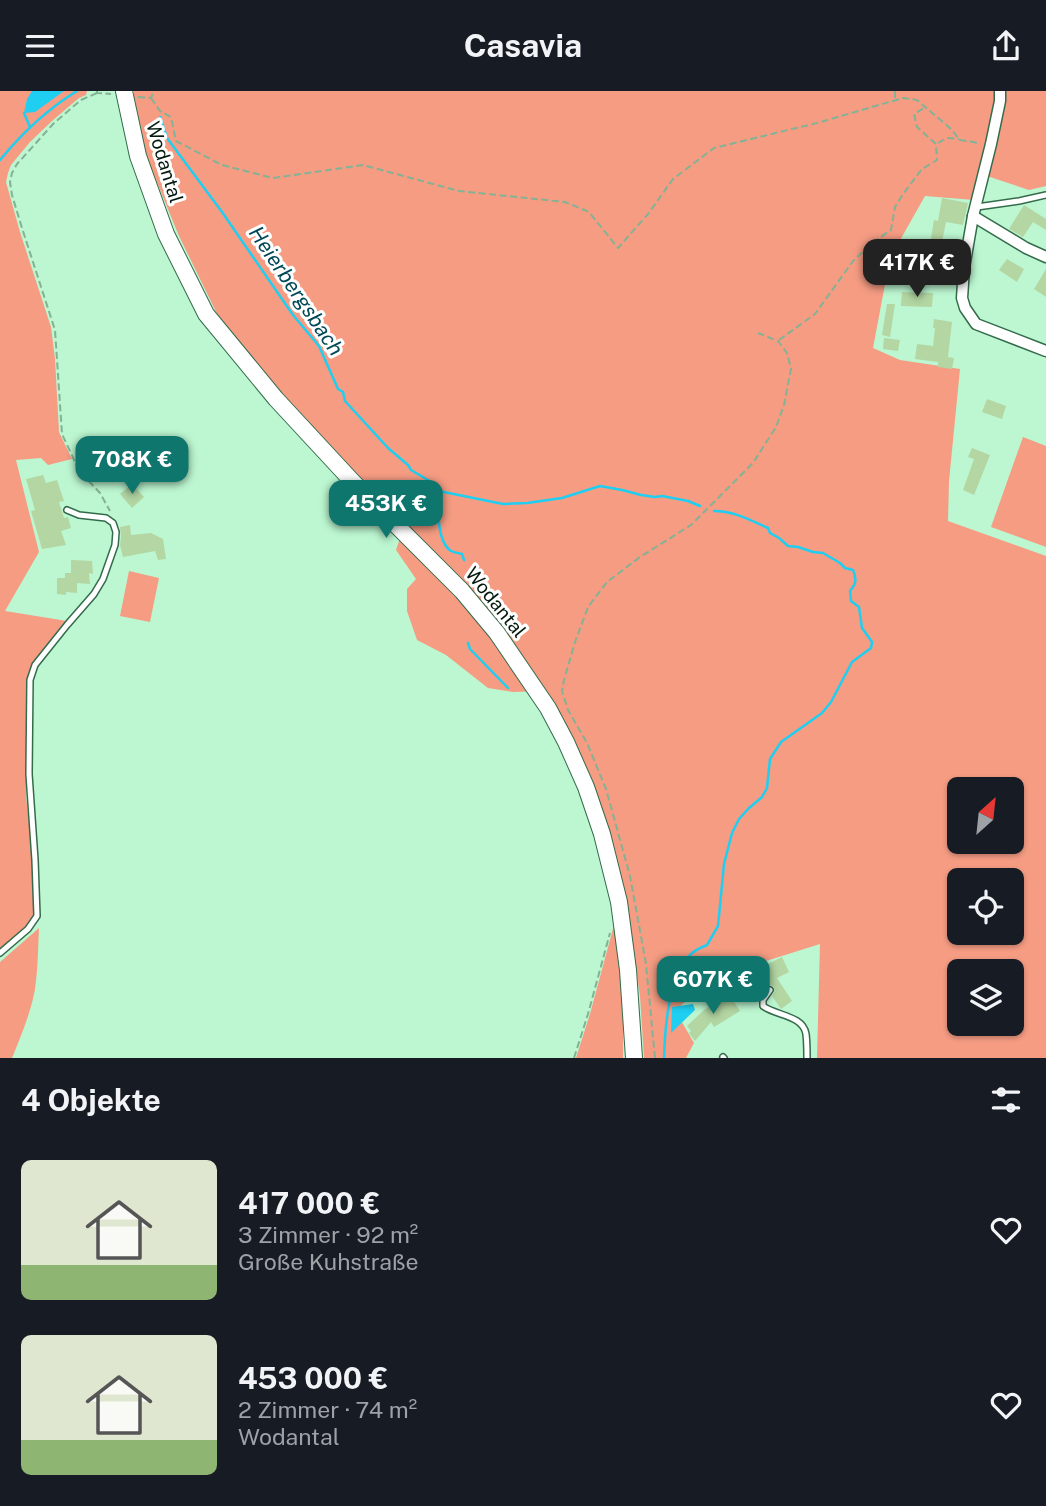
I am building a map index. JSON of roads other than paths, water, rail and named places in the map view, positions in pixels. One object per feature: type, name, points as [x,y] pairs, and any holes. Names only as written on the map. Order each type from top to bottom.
[{"type":"main road","name":"Wodantal","points":[[124,91],[138,156],[161,221],[206,314],[276,399],[352,481],[462,591],[498,633],[548,708],[566,742],[586,787],[602,834],[619,902],[628,970],[634,1058]]},
{"type":"street","points":[[1000,91],[991,144],[974,212],[964,268],[962,298],[964,308],[976,324],[1046,351]]},
{"type":"street","points":[[974,212],[1026,248],[1046,257]]},
{"type":"lane","points":[[974,212],[1046,195]]},
{"type":"lane","points":[[0,953],[28,929],[37,916],[29,774],[30,680],[35,665],[94,594],[103,579],[115,545],[116,532],[113,523],[106,518],[79,515],[67,510]]},
{"type":"lane","points":[[770,990],[763,1000],[763,1006],[769,1011],[794,1019],[804,1027],[807,1058]]},
{"type":"water","points":[[32,91],[64,91],[35,112],[24,113]]},
{"type":"water","points":[[693,1004],[695,1010],[671,1033],[672,1007]]},
{"type":"waterway","points":[[0,160],[36,122],[77,91]]},
{"type":"waterway","points":[[24,113],[30,127]]},
{"type":"waterway","name":"Heierbergsbach","points":[[160,117],[167,138],[293,315],[319,346],[345,401],[388,448],[411,470],[438,486],[439,491],[503,504],[562,498],[600,486],[688,501],[700,506]]},
{"type":"waterway","points":[[439,491],[440,532],[446,546],[451,551],[462,554],[464,560]]},
{"type":"waterway","name":"Heierbergsbach","points":[[664,1058],[667,1019],[676,978],[689,956],[707,945],[718,926],[724,864],[732,833],[739,819],[762,797],[767,788],[770,759],[781,742],[822,713],[831,702],[852,662],[871,648],[872,642],[862,628],[859,607],[851,601],[850,591],[855,581],[853,570],[845,568],[823,553],[788,546],[770,533],[768,528],[748,519],[714,511]]},
{"type":"waterway","points":[[468,643],[470,649],[508,688]]},
{"type":"waterway","points":[[676,999],[681,990],[685,962]]}]
